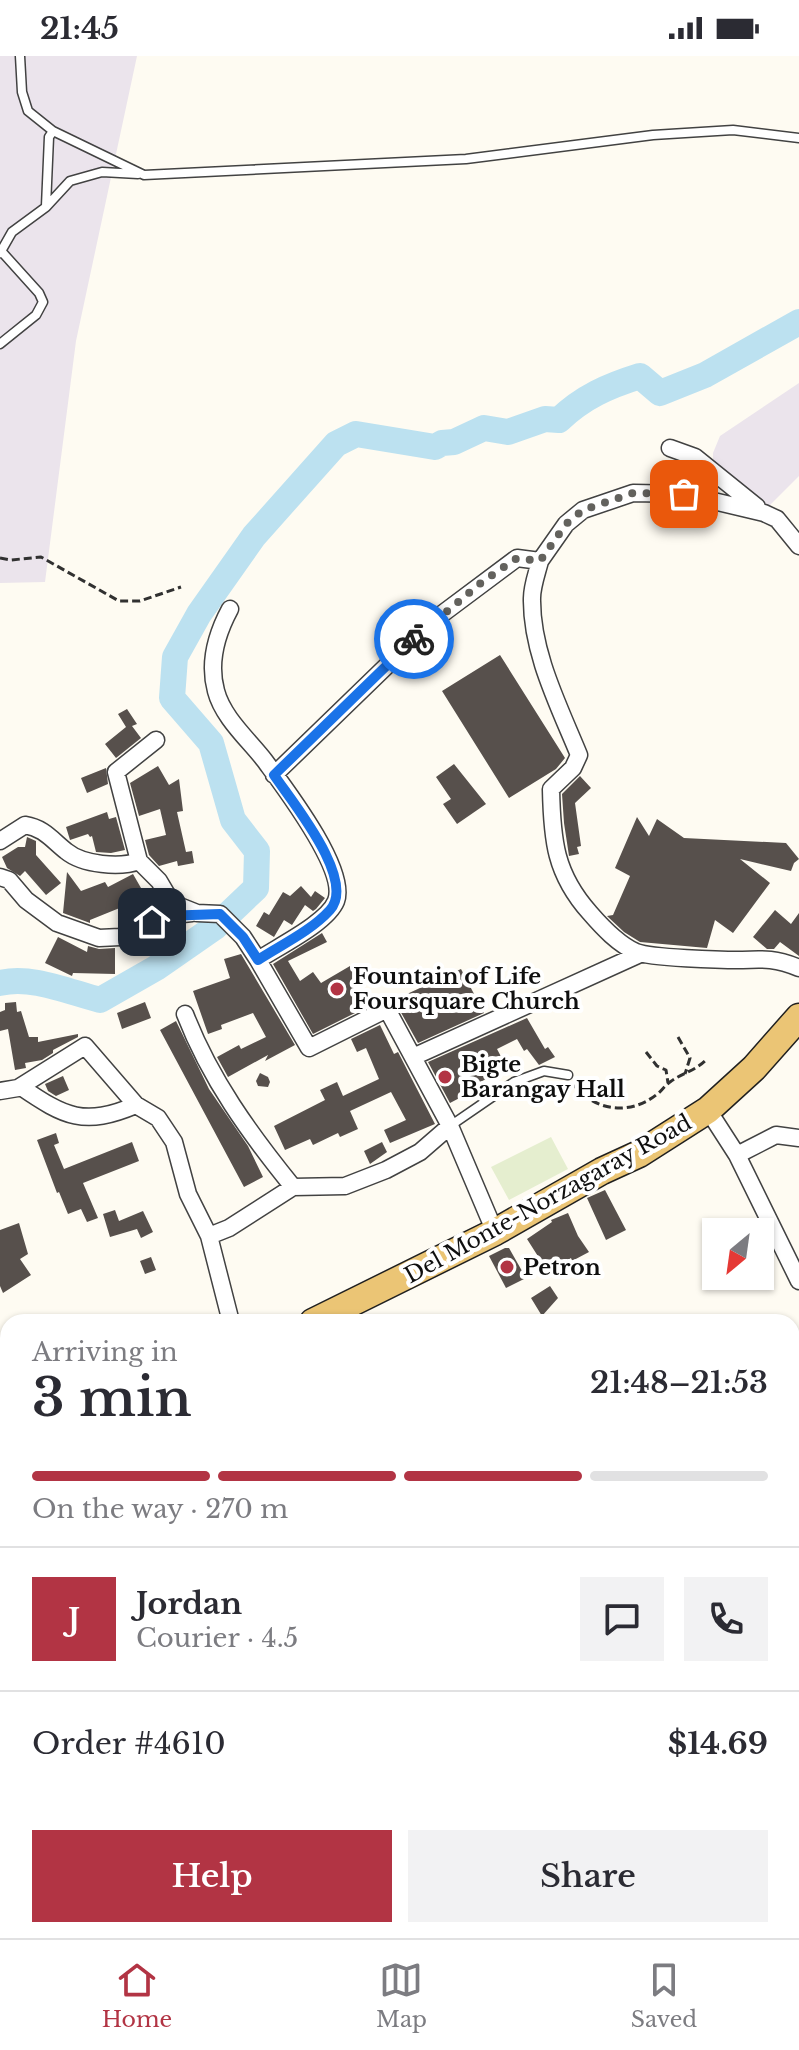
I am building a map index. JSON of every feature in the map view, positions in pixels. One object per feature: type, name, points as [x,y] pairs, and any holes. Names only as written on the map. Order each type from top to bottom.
[{"type":"main road","name":"Del Monte-Norzagaray Road","points":[[329,1314],[495,1232],[602,1171],[639,1154],[708,1110],[754,1068],[799,1017]]},
{"type":"street","points":[[670,448],[695,457],[764,513]]},
{"type":"street","points":[[640,954],[603,928],[575,896],[560,870],[552,829],[551,789],[573,768],[579,755],[552,689],[534,627],[532,595],[540,561],[566,524],[583,510],[633,493],[684,494],[764,513],[777,519],[799,546]]},
{"type":"street","points":[[274,775],[434,620],[517,558],[540,561]]},
{"type":"street","points":[[230,609],[219,628],[214,646],[216,694],[320,844],[338,884],[337,898],[331,909],[258,960]]},
{"type":"street","points":[[156,740],[116,772],[139,861],[159,881],[172,903],[197,913]]},
{"type":"street","points":[[0,841],[25,825],[33,826],[44,831],[75,857],[127,866],[139,861]]},
{"type":"street","points":[[0,877],[9,880],[26,900],[57,923],[99,938],[120,937],[164,916],[220,914],[243,937],[309,1048],[387,1009],[450,1126],[495,1232]]},
{"type":"street","points":[[413,1057],[640,954],[741,960],[762,957],[799,968]]},
{"type":"street","points":[[185,1014],[196,1042],[244,1125],[293,1187]]},
{"type":"street","points":[[0,1091],[21,1087],[85,1046],[136,1105],[158,1118],[174,1142],[188,1194],[209,1236],[229,1314]]},
{"type":"street","points":[[21,1087],[52,1109],[75,1118],[112,1115],[136,1105]]},
{"type":"street","points":[[708,1110],[737,1155],[794,1263],[799,1281]]},
{"type":"street","points":[[209,1236],[229,1228],[293,1187],[345,1186],[386,1170],[420,1152],[450,1126]]},
{"type":"street","points":[[737,1155],[776,1135],[799,1138]]},
{"type":"lane","points":[[20,56],[22,92],[28,111],[53,131],[144,175]]},
{"type":"lane","points":[[0,344],[36,315],[43,302],[39,293],[1,253],[12,232],[46,207],[70,181],[102,172],[144,175],[466,159],[653,135],[733,130],[799,138]]},
{"type":"lane","points":[[46,207],[49,137],[53,131]]},
{"type":"lane","points":[[450,1126],[514,1082],[544,1071],[568,1075]]},
{"type":"path","points":[[0,558],[41,557],[119,601],[140,601],[181,587]]},
{"type":"path","points":[[678,1037],[690,1058],[685,1074]]},
{"type":"path","points":[[646,1052],[657,1066],[666,1070],[668,1083]]},
{"type":"path","points":[[568,1075],[584,1096],[601,1107],[625,1109],[645,1102],[668,1083],[697,1069],[706,1060]]},
{"type":"shaded area","points":[[0,56],[137,56],[76,341],[45,582],[0,583]]},
{"type":"shaded area","points":[[799,383],[799,476],[765,510],[713,464],[713,453],[720,436]]},
{"type":"green space","points":[[551,1137],[568,1169],[509,1200],[491,1167]]},
{"type":"building","points":[[500,655],[565,758],[556,769],[509,798],[442,691]]},
{"type":"building","points":[[127,709],[137,724],[132,726],[141,738],[116,758],[105,744],[126,727],[118,714]]},
{"type":"building","points":[[454,764],[486,804],[457,824],[443,804],[451,799],[436,777]]},
{"type":"building","points":[[158,766],[169,785],[179,779],[183,811],[177,812],[186,852],[192,851],[194,863],[178,866],[177,861],[159,866],[149,855],[145,840],[166,835],[160,809],[139,816],[130,783]]},
{"type":"building","points":[[106,768],[108,784],[87,793],[81,778]]},
{"type":"building","points":[[580,776],[591,788],[575,803],[581,846],[577,847],[579,854],[569,856],[562,794]]},
{"type":"building","points":[[107,812],[109,819],[116,817],[125,850],[96,852],[92,836],[88,834],[70,840],[66,827]]},
{"type":"building","points":[[637,817],[649,836],[657,819],[684,838],[786,843],[799,859],[791,871],[740,859],[770,883],[733,933],[715,920],[707,948],[640,942],[607,916],[613,915],[630,876],[615,868]]},
{"type":"building","points":[[27,837],[36,841],[36,855],[61,883],[46,895],[25,871],[20,876],[7,868],[2,857],[18,847],[25,847]]},
{"type":"building","points":[[67,872],[81,891],[105,882],[108,887],[133,874],[145,895],[90,920],[90,923],[63,913]]},
{"type":"building","points":[[301,886],[311,897],[315,891],[325,898],[316,909],[313,911],[305,905],[292,925],[284,920],[274,937],[256,926],[264,912],[269,915],[283,892],[290,896]]},
{"type":"building","points":[[775,910],[791,924],[799,913],[799,956],[780,942],[774,949],[767,949],[753,937]]},
{"type":"building","points":[[322,933],[327,942],[288,961],[300,981],[313,972],[321,983],[350,966],[369,1003],[365,1008],[313,1034],[273,964]]},
{"type":"building","points":[[58,937],[87,952],[88,946],[115,948],[115,974],[73,973],[72,976],[45,963]]},
{"type":"building","points":[[241,954],[295,1045],[265,1061],[268,1055],[228,1077],[217,1057],[239,1045],[241,1049],[266,1037],[253,1013],[221,1025],[222,1029],[208,1034],[193,991],[230,978],[224,959]]},
{"type":"building","points":[[461,969],[484,1013],[418,1043],[394,1000]]},
{"type":"building","points":[[16,1002],[17,1012],[21,1011],[29,1037],[38,1037],[38,1042],[78,1034],[78,1037],[53,1050],[42,1060],[25,1063],[26,1068],[15,1070],[8,1029],[0,1031],[0,1012],[5,1010],[5,1003]]},
{"type":"building","points":[[145,1002],[151,1018],[122,1029],[117,1013]]},
{"type":"building","points":[[527,1018],[545,1049],[548,1047],[555,1057],[539,1065],[527,1049],[524,1051],[517,1039],[497,1049],[507,1068],[467,1089],[469,1093],[450,1103],[428,1062]]},
{"type":"building","points":[[176,1021],[209,1089],[248,1146],[263,1177],[244,1187],[160,1030]]},
{"type":"building","points":[[380,1025],[394,1054],[398,1052],[435,1124],[390,1143],[384,1130],[406,1120],[391,1092],[350,1111],[358,1129],[340,1137],[338,1133],[313,1145],[310,1139],[285,1150],[274,1126],[325,1100],[320,1090],[337,1082],[343,1096],[379,1079],[366,1048],[357,1052],[351,1039]]},
{"type":"building","points":[[260,1073],[268,1077],[268,1087],[258,1086],[256,1081]]},
{"type":"building","points":[[63,1076],[69,1090],[56,1096],[48,1091],[45,1084]]},
{"type":"building","points":[[56,1133],[59,1143],[54,1145],[64,1169],[132,1142],[139,1161],[83,1183],[98,1218],[87,1222],[81,1209],[68,1214],[57,1193],[37,1140]]},
{"type":"building","points":[[382,1142],[387,1152],[370,1164],[364,1151]]},
{"type":"building","points":[[605,1190],[626,1230],[606,1240],[587,1198]]},
{"type":"building","points":[[115,1210],[119,1221],[143,1211],[153,1232],[141,1238],[137,1229],[110,1237],[103,1214]]},
{"type":"building","points":[[568,1213],[589,1252],[572,1261],[571,1258],[548,1272],[527,1239],[551,1220]]},
{"type":"building","points":[[19,1223],[28,1254],[20,1259],[31,1275],[3,1293],[0,1286],[0,1230]]},
{"type":"building","name":"Petron","points":[[509,1248],[526,1278],[506,1288],[489,1256]]},
{"type":"building","points":[[151,1257],[156,1270],[145,1274],[140,1261]]},
{"type":"building","points":[[550,1286],[558,1298],[541,1314],[531,1298]]},
{"type":"waterway","points":[[0,983],[37,983],[100,1000],[156,968],[215,927],[256,888],[257,851],[233,820],[211,743],[172,698],[175,657],[199,614],[254,536],[336,444],[356,434],[435,447],[484,428],[508,432],[545,419],[559,420],[596,393],[640,376],[660,393],[705,375],[799,322]]},
{"type":"way so far","points":[[414,639],[482,582],[517,558],[540,561],[566,524],[583,510],[633,493],[684,494]]},
{"type":"place","name":"Fountain of Life Foursquare Church","points":[[337,989]]},
{"type":"place","name":"Bigte Barangay Hall","points":[[445,1077]]},
{"type":"place","name":"Petron","points":[[507,1267]]},
{"type":"route","points":[[152,922],[164,916],[220,914],[243,937],[258,960],[331,909],[337,898],[338,884],[332,867],[274,775],[414,639]]}]
